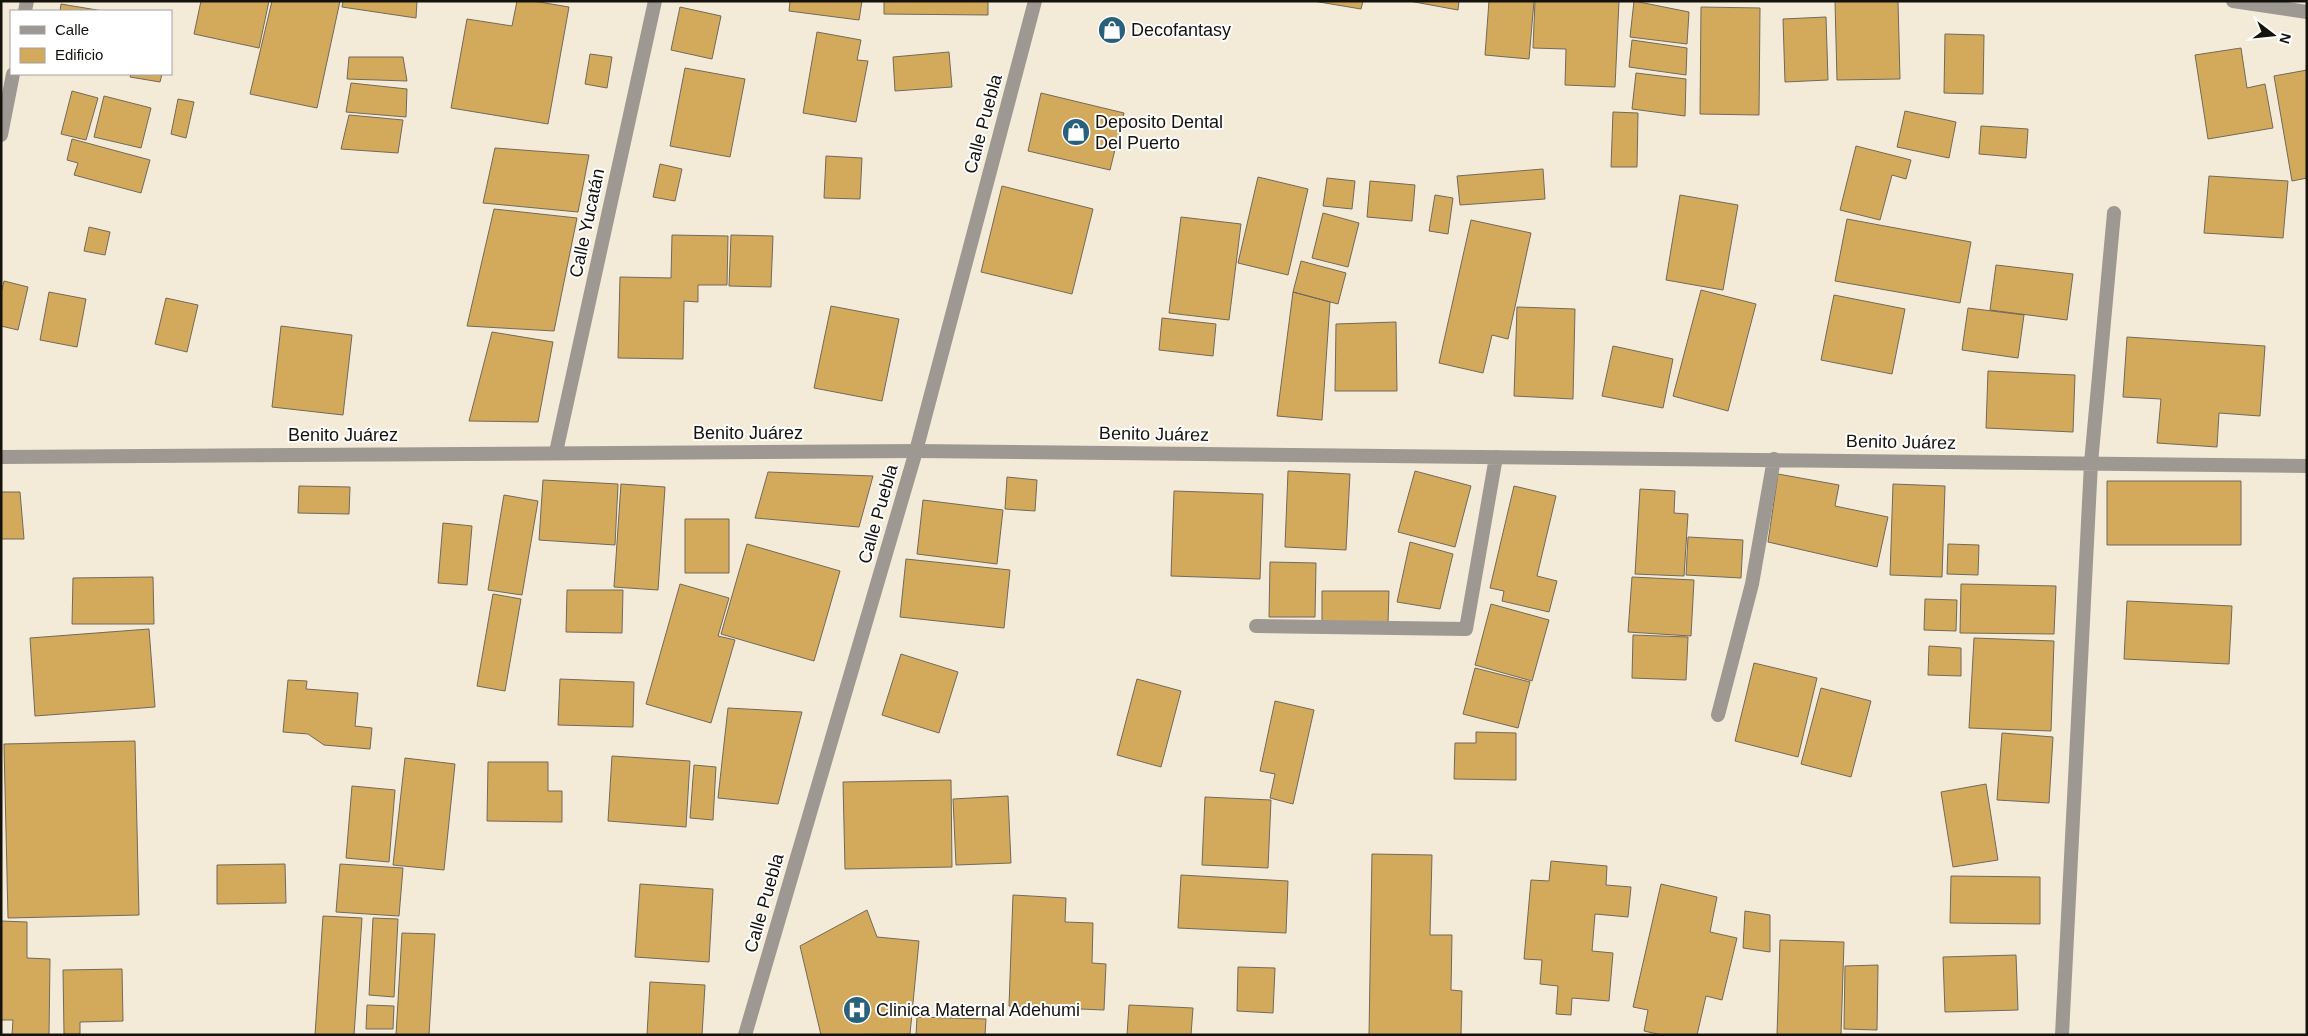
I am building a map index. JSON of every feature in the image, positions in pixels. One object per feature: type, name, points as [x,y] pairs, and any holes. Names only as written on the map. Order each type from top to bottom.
[{"type":"street","name":"Calle Yucatán","points":[[556,452],[655,1]]},
{"type":"street","name":"Calle Puebla","points":[[745,1035],[916,451],[1035,1]]},
{"type":"street","points":[[2233,1],[2307,12]]},
{"type":"street","points":[[1,135],[13,75]]},
{"type":"street","points":[[2062,1035],[2091,463],[2114,213]]},
{"type":"street","name":"Benito Juárez","points":[[1,457],[916,451],[2307,466]]},
{"type":"street","points":[[1256,626],[1466,629],[1496,456]]},
{"type":"street","points":[[1718,715],[1752,584],[1774,459]]},
{"type":"building","points":[[201,1],[269,1],[259,48],[194,34]]},
{"type":"building","points":[[272,1],[340,1],[317,108],[250,94]]},
{"type":"building","points":[[343,1],[417,1],[416,18],[342,7]]},
{"type":"building","points":[[517,1],[533,1],[569,7],[548,124],[451,108],[467,19],[512,26]]},
{"type":"building","points":[[790,1],[862,1],[859,20],[789,11]]},
{"type":"building","points":[[884,1],[988,1],[988,15],[884,14]]},
{"type":"building","points":[[1313,1],[1363,1],[1361,9]]},
{"type":"building","points":[[1409,1],[1459,1],[1458,10]]},
{"type":"building","points":[[1489,1],[1534,1],[1529,59],[1485,55]]},
{"type":"building","points":[[1535,1],[1619,1],[1615,87],[1565,85],[1566,49],[1533,48]]},
{"type":"building","points":[[1634,1],[1689,12],[1687,44],[1630,37]]},
{"type":"building","points":[[1835,1],[1898,1],[1900,79],[1837,80]]},
{"type":"building","points":[[61,4],[97,10],[60,10]]},
{"type":"building","points":[[680,7],[721,16],[712,59],[671,50]]},
{"type":"building","points":[[1701,7],[1760,8],[1759,115],[1700,114]]},
{"type":"building","points":[[1826,17],[1828,80],[1785,82],[1783,19]]},
{"type":"building","points":[[817,32],[861,40],[857,60],[868,61],[856,122],[803,113]]},
{"type":"building","points":[[1945,34],[1984,35],[1983,94],[1944,93]]},
{"type":"building","points":[[1632,40],[1687,48],[1686,75],[1629,67]]},
{"type":"building","points":[[2241,48],[2247,88],[2265,84],[2273,128],[2208,139],[2195,55]]},
{"type":"building","points":[[949,52],[952,87],[895,91],[893,57]]},
{"type":"building","points":[[590,54],[612,57],[607,88],[585,84]]},
{"type":"building","points":[[349,57],[403,57],[407,81],[347,79]]},
{"type":"building","points":[[685,68],[745,79],[730,157],[670,146]]},
{"type":"building","points":[[2307,70],[2307,178],[2292,181],[2274,76]]},
{"type":"building","points":[[1636,73],[1686,79],[1685,116],[1632,109]]},
{"type":"building","points":[[131,75],[162,75],[160,82],[130,77]]},
{"type":"building","points":[[351,83],[407,89],[406,117],[346,112]]},
{"type":"building","points":[[72,91],[98,98],[86,140],[61,134]]},
{"type":"building","name":"Deposito Dental Del Puerto","points":[[1041,93],[1124,113],[1110,170],[1028,151]]},
{"type":"building","points":[[104,96],[151,108],[141,148],[94,137]]},
{"type":"building","points":[[178,99],[194,102],[186,138],[171,134]]},
{"type":"building","points":[[1905,111],[1956,122],[1949,158],[1897,147]]},
{"type":"building","points":[[1613,112],[1638,113],[1637,167],[1611,167]]},
{"type":"building","points":[[349,115],[403,120],[398,153],[341,149]]},
{"type":"building","points":[[1981,126],[2028,129],[2026,158],[1979,154]]},
{"type":"building","points":[[72,139],[150,160],[141,193],[74,175],[78,163],[67,160]]},
{"type":"building","points":[[1856,146],[1911,160],[1906,179],[1892,175],[1880,220],[1840,210]]},
{"type":"building","points":[[495,148],[589,155],[578,212],[483,203]]},
{"type":"building","points":[[826,156],[862,158],[860,199],[824,198]]},
{"type":"building","points":[[660,164],[682,169],[675,201],[653,197]]},
{"type":"building","points":[[1543,169],[1545,199],[1460,205],[1457,176]]},
{"type":"building","points":[[2209,176],[2288,181],[2283,238],[2204,233]]},
{"type":"building","points":[[1258,177],[1308,189],[1288,275],[1238,263]]},
{"type":"building","points":[[1327,178],[1355,181],[1352,209],[1323,206]]},
{"type":"building","points":[[1370,181],[1415,185],[1412,221],[1367,217]]},
{"type":"building","points":[[1002,186],[1093,209],[1072,294],[981,272]]},
{"type":"building","points":[[1435,195],[1453,198],[1448,234],[1429,231]]},
{"type":"building","points":[[1680,195],[1738,205],[1723,290],[1666,280]]},
{"type":"building","points":[[494,209],[577,218],[554,331],[467,326]]},
{"type":"building","points":[[1323,213],[1359,223],[1348,267],[1312,258]]},
{"type":"building","points":[[1181,217],[1241,224],[1229,320],[1169,313]]},
{"type":"building","points":[[1847,219],[1971,242],[1960,303],[1835,281]]},
{"type":"building","points":[[1471,220],[1531,233],[1508,339],[1492,335],[1483,373],[1439,363]]},
{"type":"building","points":[[89,227],[110,232],[105,255],[84,251]]},
{"type":"building","points":[[672,235],[728,236],[727,285],[698,285],[698,302],[684,301],[683,359],[618,358],[620,277],[671,278]]},
{"type":"building","points":[[731,235],[773,236],[771,287],[729,286]]},
{"type":"building","points":[[1301,261],[1346,273],[1338,304],[1293,292]]},
{"type":"building","points":[[1996,265],[2073,274],[2067,320],[1990,310]]},
{"type":"building","points":[[4,281],[28,287],[18,330],[1,326],[1,294]]},
{"type":"building","points":[[1701,290],[1756,304],[1728,411],[1673,396]]},
{"type":"building","points":[[49,292],[86,299],[77,347],[40,340]]},
{"type":"building","points":[[1293,292],[1330,302],[1322,420],[1277,416]]},
{"type":"building","points":[[1834,295],[1905,309],[1892,374],[1821,360]]},
{"type":"building","points":[[166,298],[198,305],[187,352],[155,344]]},
{"type":"building","points":[[831,306],[899,319],[882,401],[814,388]]},
{"type":"building","points":[[1517,307],[1575,309],[1573,399],[1514,396]]},
{"type":"building","points":[[1968,308],[2024,315],[2018,358],[1962,350]]},
{"type":"building","points":[[1162,318],[1216,324],[1213,356],[1159,350]]},
{"type":"building","points":[[1396,322],[1397,391],[1335,391],[1336,324]]},
{"type":"building","points":[[281,326],[352,335],[343,415],[272,407]]},
{"type":"building","points":[[492,332],[553,342],[538,422],[469,421]]},
{"type":"building","points":[[2127,337],[2265,346],[2260,416],[2219,413],[2217,447],[2157,443],[2161,399],[2123,397]]},
{"type":"building","points":[[1613,346],[1673,359],[1663,408],[1602,396]]},
{"type":"building","points":[[1988,371],[2075,375],[2073,432],[1986,428]]},
{"type":"building","points":[[1288,471],[1350,474],[1346,550],[1285,547]]},
{"type":"building","points":[[1415,471],[1471,486],[1455,547],[1398,532]]},
{"type":"building","points":[[768,472],[873,476],[859,527],[755,518]]},
{"type":"building","points":[[1778,474],[1839,485],[1835,506],[1888,517],[1877,567],[1768,542]]},
{"type":"building","points":[[1007,477],[1037,480],[1035,511],[1005,509]]},
{"type":"building","points":[[543,480],[618,484],[615,545],[539,540]]},
{"type":"building","points":[[2107,481],[2241,481],[2241,545],[2107,545]]},
{"type":"building","points":[[621,484],[665,487],[658,590],[614,587]]},
{"type":"building","points":[[1893,484],[1945,486],[1942,577],[1890,575]]},
{"type":"building","points":[[299,486],[350,487],[349,514],[298,513]]},
{"type":"building","points":[[1514,486],[1556,496],[1537,576],[1557,581],[1549,612],[1502,601],[1504,591],[1490,588]]},
{"type":"building","points":[[1640,489],[1675,491],[1674,513],[1688,514],[1684,576],[1635,574]]},
{"type":"building","points":[[1174,491],[1263,494],[1260,579],[1171,576]]},
{"type":"building","points":[[1,492],[20,492],[24,539],[1,539]]},
{"type":"building","points":[[504,495],[538,501],[522,595],[488,590]]},
{"type":"building","points":[[923,500],[1003,510],[997,564],[917,554]]},
{"type":"building","points":[[685,519],[729,519],[729,573],[685,573]]},
{"type":"building","points":[[443,523],[472,526],[467,585],[438,583]]},
{"type":"building","points":[[1688,537],[1743,540],[1741,578],[1686,575]]},
{"type":"building","points":[[1410,542],[1453,554],[1440,609],[1397,602]]},
{"type":"building","points":[[747,544],[840,571],[814,661],[721,634]]},
{"type":"building","points":[[1948,544],[1979,545],[1978,575],[1947,574]]},
{"type":"building","points":[[906,559],[1010,570],[1004,628],[900,617]]},
{"type":"building","points":[[1270,562],[1316,563],[1315,617],[1269,617]]},
{"type":"building","points":[[153,577],[154,624],[72,624],[73,578]]},
{"type":"building","points":[[1632,577],[1694,580],[1691,636],[1628,632]]},
{"type":"building","points":[[680,584],[729,598],[718,636],[735,640],[711,723],[646,704]]},
{"type":"building","points":[[1961,584],[2056,586],[2054,634],[1960,633]]},
{"type":"building","points":[[567,590],[623,590],[622,633],[566,632]]},
{"type":"building","points":[[1322,591],[1389,591],[1388,623],[1322,622]]},
{"type":"building","points":[[493,594],[521,599],[505,691],[477,686]]},
{"type":"building","points":[[1925,599],[1957,600],[1956,631],[1924,630]]},
{"type":"building","points":[[2127,601],[2232,606],[2229,664],[2124,659]]},
{"type":"building","points":[[1491,604],[1549,620],[1532,681],[1475,665]]},
{"type":"building","points":[[149,629],[155,707],[35,716],[30,638]]},
{"type":"building","points":[[1633,635],[1688,637],[1686,680],[1632,678]]},
{"type":"building","points":[[1974,638],[2054,641],[2051,731],[1969,728]]},
{"type":"building","points":[[1929,646],[1961,648],[1961,676],[1928,675]]},
{"type":"building","points":[[901,654],[958,672],[939,733],[882,715]]},
{"type":"building","points":[[1754,663],[1817,678],[1798,757],[1735,741]]},
{"type":"building","points":[[1475,668],[1530,682],[1518,728],[1463,714]]},
{"type":"building","points":[[560,679],[634,682],[633,727],[558,725]]},
{"type":"building","points":[[1137,679],[1181,691],[1161,767],[1117,755]]},
{"type":"building","points":[[288,680],[307,681],[306,689],[358,693],[355,726],[372,728],[370,749],[324,745],[308,734],[283,732]]},
{"type":"building","points":[[1821,688],[1871,701],[1851,777],[1801,764]]},
{"type":"building","points":[[1275,701],[1314,710],[1293,804],[1270,798],[1275,774],[1260,771]]},
{"type":"building","points":[[728,708],[802,712],[778,804],[718,798]]},
{"type":"building","points":[[1476,732],[1516,733],[1516,780],[1454,779],[1455,743],[1476,743]]},
{"type":"building","points":[[2002,733],[2053,737],[2049,803],[1997,800]]},
{"type":"building","points":[[135,741],[139,915],[8,918],[4,744]]},
{"type":"building","points":[[612,756],[690,761],[686,827],[608,821]]},
{"type":"building","points":[[405,758],[455,764],[444,870],[393,865]]},
{"type":"building","points":[[488,762],[548,762],[548,791],[562,791],[562,822],[487,821]]},
{"type":"building","points":[[694,765],[716,767],[713,820],[690,818]]},
{"type":"building","points":[[951,780],[952,867],[845,869],[843,782]]},
{"type":"building","points":[[1986,784],[1998,860],[1953,867],[1941,792]]},
{"type":"building","points":[[352,786],[395,790],[389,862],[346,858]]},
{"type":"building","points":[[1008,796],[1011,863],[956,865],[953,799]]},
{"type":"building","points":[[1205,797],[1271,800],[1268,868],[1202,865]]},
{"type":"building","points":[[1372,854],[1432,855],[1430,935],[1452,935],[1451,990],[1462,991],[1461,1035],[1369,1035]]},
{"type":"building","points":[[1551,861],[1607,866],[1606,885],[1631,887],[1628,917],[1595,914],[1592,951],[1613,953],[1609,1001],[1572,998],[1571,1015],[1556,1014],[1558,986],[1540,984],[1542,960],[1524,959],[1531,880],[1549,881]]},
{"type":"building","points":[[285,864],[286,903],[217,904],[217,865]]},
{"type":"building","points":[[340,864],[403,868],[399,916],[336,912]]},
{"type":"building","points":[[1181,875],[1288,881],[1286,933],[1178,928]]},
{"type":"building","points":[[1951,876],[2040,877],[2040,924],[1950,923]]},
{"type":"building","points":[[640,884],[713,889],[709,962],[635,957]]},
{"type":"building","points":[[1661,884],[1717,897],[1710,932],[1737,938],[1722,1000],[1706,996],[1697,1035],[1662,1035],[1644,1031],[1648,1010],[1633,1007]]},
{"type":"building","points":[[1013,895],[1066,898],[1065,922],[1093,923],[1092,963],[1106,964],[1104,1010],[1009,1006]]},
{"type":"building","points":[[867,910],[877,937],[919,941],[910,1034],[821,1035],[800,946]]},
{"type":"building","points":[[1745,911],[1770,915],[1770,952],[1743,948]]},
{"type":"building","points":[[323,916],[362,918],[354,1035],[315,1035]]},
{"type":"building","points":[[373,918],[398,919],[394,997],[369,995]]},
{"type":"building","points":[[1,921],[27,922],[27,958],[50,959],[49,1035],[12,1035],[13,1020],[1,1020]]},
{"type":"building","points":[[402,933],[435,934],[429,1035],[396,1035]]},
{"type":"building","points":[[1780,940],[1844,942],[1841,1035],[1777,1035]]},
{"type":"building","points":[[2016,955],[2018,1010],[1945,1012],[1943,957]]},
{"type":"building","points":[[1878,965],[1877,1030],[1844,1029],[1845,966]]},
{"type":"building","points":[[1238,967],[1275,968],[1273,1013],[1237,1011]]},
{"type":"building","points":[[122,969],[123,1021],[80,1022],[80,1034],[64,1034],[63,970]]},
{"type":"building","points":[[650,982],[705,985],[702,1035],[647,1035]]},
{"type":"building","points":[[367,1005],[394,1006],[393,1029],[366,1029]]},
{"type":"building","points":[[1129,1005],[1193,1008],[1191,1035],[1127,1035]]},
{"type":"building","points":[[917,1017],[986,1019],[985,1035],[916,1035]]},
{"type":"place","name":"Decofantasy","points":[[1112,30]]},
{"type":"place","name":"Deposito Dental Del Puerto","points":[[1076,132]]},
{"type":"place","name":"Clinica Maternal Adehumi","points":[[857,1010]]}]
